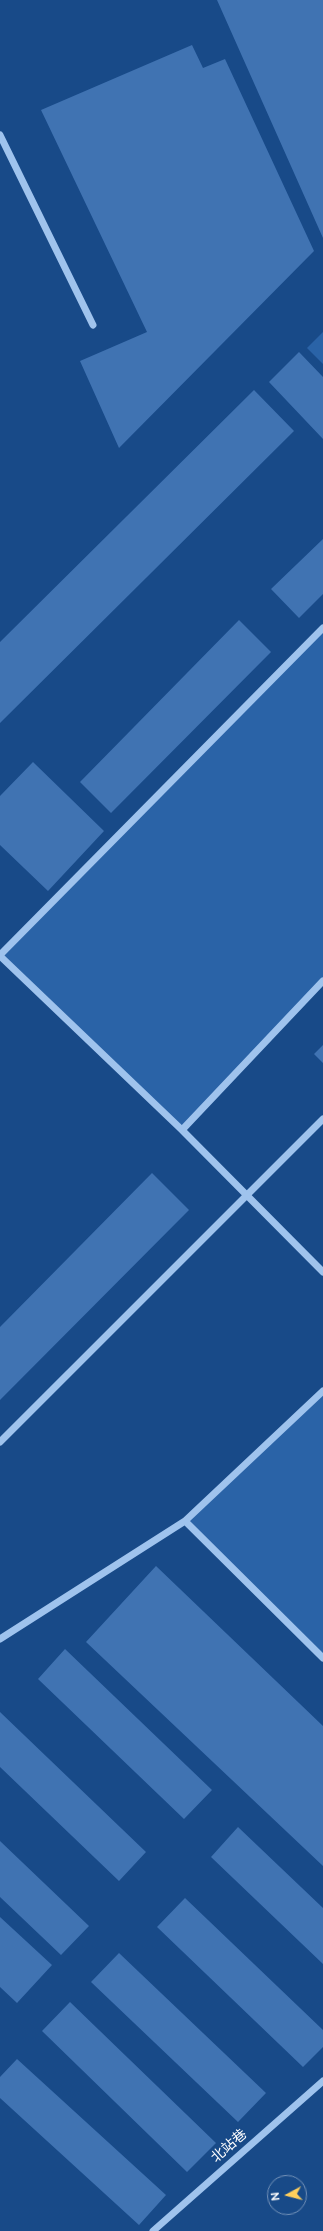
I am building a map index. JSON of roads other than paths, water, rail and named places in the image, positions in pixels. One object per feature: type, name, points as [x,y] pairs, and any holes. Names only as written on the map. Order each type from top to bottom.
[{"type":"street","points":[[0,135],[93,325]]},
{"type":"street","points":[[323,628],[0,955],[182,1130],[323,1272]]},
{"type":"street","points":[[182,1130],[323,981]]},
{"type":"street","points":[[0,1442],[323,1119]]},
{"type":"street","points":[[0,1639],[185,1521],[323,1391]]},
{"type":"street","points":[[185,1521],[323,1658]]},
{"type":"street","name":"北站巷","points":[[153,2231],[323,2082]]}]
